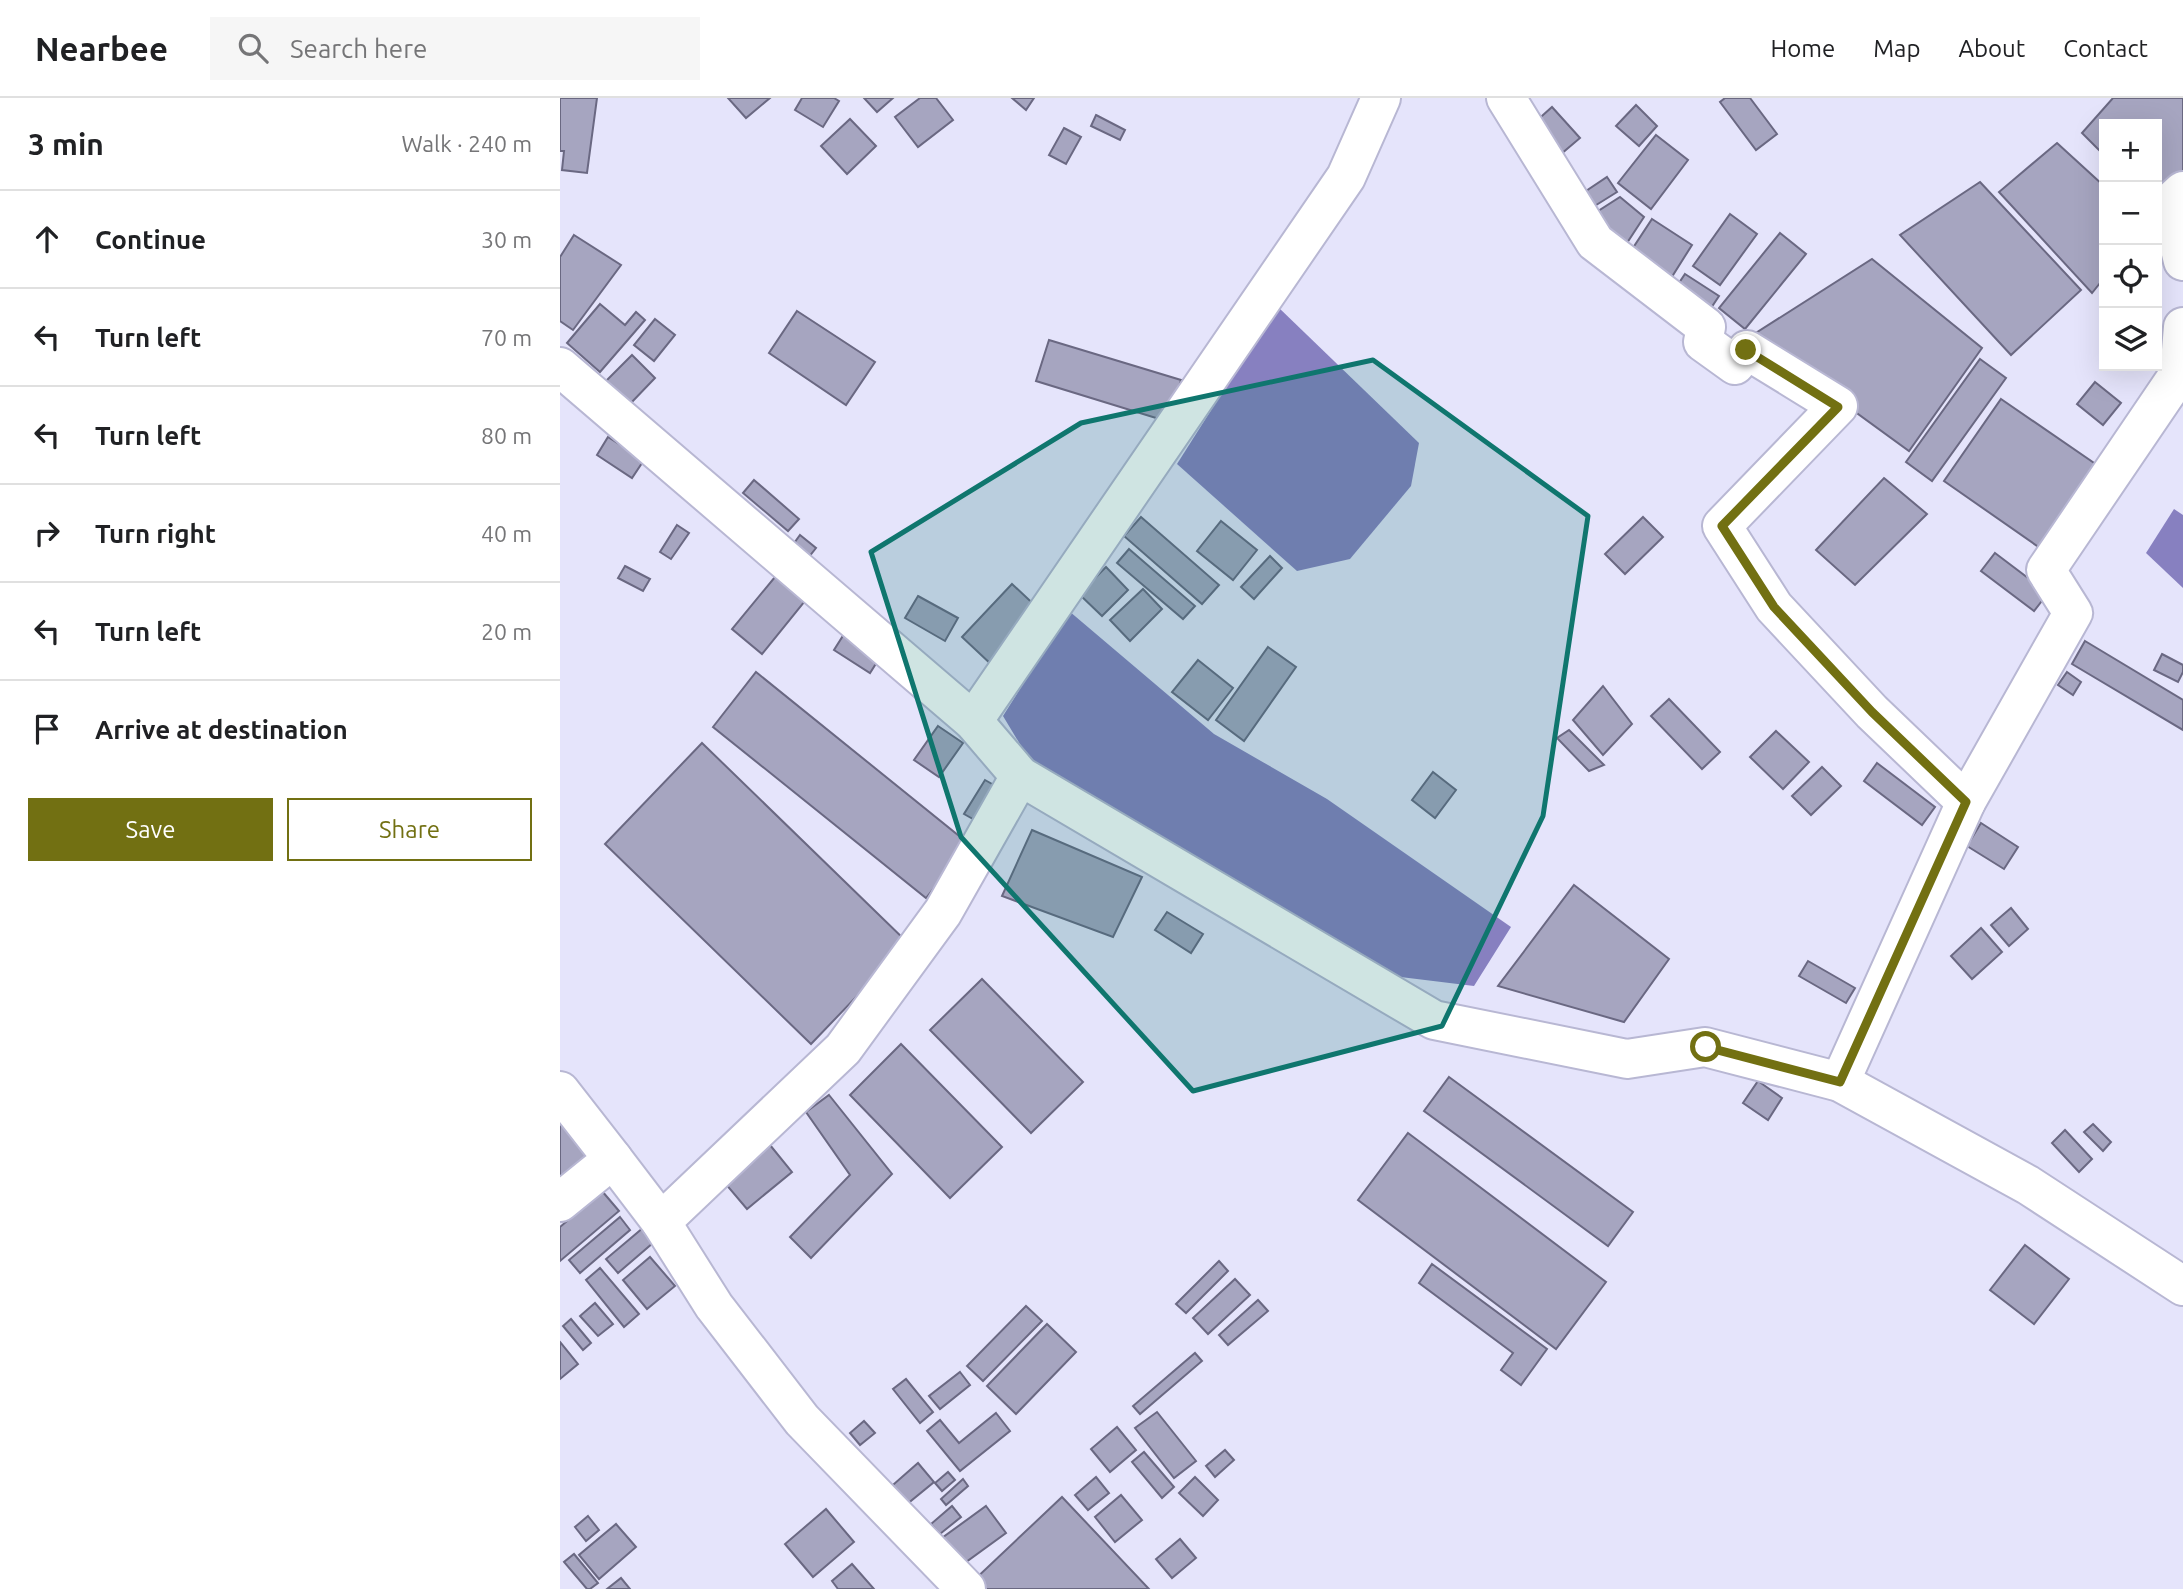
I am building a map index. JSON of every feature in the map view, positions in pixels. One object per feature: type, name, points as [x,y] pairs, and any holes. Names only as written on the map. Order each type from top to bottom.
[{"type":"street","points":[[973,721],[1346,177],[1381,98]]},
{"type":"street","points":[[1506,98],[1595,242],[1706,327],[1703,342],[1735,365],[1746,350],[1838,407],[1722,526],[1774,607],[1872,712],[1966,802]]},
{"type":"street","points":[[2183,191],[2169,204],[2183,261]]},
{"type":"street","points":[[1840,1082],[1966,802],[2073,613],[2046,570],[2179,374],[2182,340]]},
{"type":"street","points":[[560,368],[973,721],[1020,776],[1434,1020],[1627,1059],[1706,1047],[1840,1082],[2028,1185],[2183,1286]]},
{"type":"street","points":[[661,1222],[843,1049],[943,912],[1020,776]]},
{"type":"street","points":[[560,1091],[661,1222],[714,1306],[802,1420],[966,1589]]},
{"type":"street","points":[[560,1202],[613,1159]]},
{"type":"highlighted area","points":[[1373,360],[1588,516],[1543,816],[1442,1026],[1193,1091],[961,837],[871,552],[1081,423]]},
{"type":"shaded area","points":[[1277,306],[1419,443],[1411,486],[1350,559],[1297,571],[1177,464]]},
{"type":"shaded area","points":[[2174,509],[2183,515],[2183,588],[2146,553]]},
{"type":"shaded area","points":[[1069,611],[1214,734],[1327,799],[1511,927],[1474,986],[1376,974],[1047,789],[1003,716]]},
{"type":"building","points":[[560,98],[597,98],[587,173],[562,170],[564,151],[560,151]]},
{"type":"building","points":[[728,98],[770,98],[746,118]]},
{"type":"building","points":[[802,98],[834,98],[839,101],[823,127],[795,110]]},
{"type":"building","points":[[864,98],[893,98],[877,112]]},
{"type":"building","points":[[920,98],[936,98],[953,120],[918,147],[895,117]]},
{"type":"building","points":[[1012,98],[1034,98],[1026,110]]},
{"type":"building","points":[[1725,98],[1750,98],[1777,134],[1756,150],[1720,102]]},
{"type":"building","points":[[2113,98],[2183,98],[2183,221],[2162,209],[2162,119],[2099,119],[2099,150],[2082,133]]},
{"type":"building","points":[[1636,105],[1657,126],[1639,146],[1616,126]]},
{"type":"building","points":[[1552,107],[1580,138],[1561,154],[1533,124]]},
{"type":"building","points":[[1096,115],[1125,130],[1120,140],[1091,126]]},
{"type":"building","points":[[850,119],[876,146],[847,174],[821,146]]},
{"type":"building","points":[[1064,128],[1081,137],[1066,164],[1049,155]]},
{"type":"building","points":[[1656,135],[1688,160],[1651,209],[1618,183]]},
{"type":"building","points":[[2057,143],[2099,181],[2099,284],[2092,293],[1999,192]]},
{"type":"building","points":[[1607,177],[1617,192],[1593,207],[1583,193]]},
{"type":"building","points":[[1980,182],[2081,290],[2011,355],[1900,235]]},
{"type":"building","points":[[1620,197],[1644,217],[1623,249],[1592,215]]},
{"type":"building","points":[[1730,214],[1757,234],[1720,285],[1693,266]]},
{"type":"building","points":[[1652,219],[1692,245],[1668,283],[1627,257]]},
{"type":"building","points":[[1780,233],[1806,254],[1745,329],[1719,308]]},
{"type":"building","points":[[574,235],[621,265],[573,330],[560,321],[560,257]]},
{"type":"building","points":[[1872,259],[1982,348],[1909,451],[1751,336]]},
{"type":"building","points":[[1685,274],[1719,296],[1709,311],[1675,289]]},
{"type":"building","points":[[600,304],[625,325],[636,312],[645,320],[600,372],[567,343]]},
{"type":"building","points":[[797,311],[875,362],[846,405],[769,353]]},
{"type":"building","points":[[655,319],[675,335],[654,361],[634,345]]},
{"type":"building","points":[[1049,340],[1181,380],[1169,422],[1036,381]]},
{"type":"building","points":[[632,355],[655,378],[629,405],[605,382]]},
{"type":"building","points":[[1980,359],[2006,378],[1932,481],[1906,462]]},
{"type":"building","points":[[2095,382],[2121,403],[2103,425],[2077,404]]},
{"type":"building","points":[[2001,399],[2097,465],[2040,548],[1944,481]]},
{"type":"building","points":[[608,437],[644,460],[632,478],[597,455]]},
{"type":"building","points":[[1884,478],[1927,514],[1855,585],[1816,550]]},
{"type":"building","points":[[754,480],[799,519],[788,531],[743,493]]},
{"type":"building","points":[[1141,517],[1219,585],[1202,604],[1124,536]]},
{"type":"building","points":[[1643,517],[1663,537],[1625,574],[1605,554]]},
{"type":"building","points":[[1221,521],[1257,550],[1233,580],[1197,551]]},
{"type":"building","points":[[677,525],[689,533],[671,559],[660,552]]},
{"type":"building","points":[[800,535],[816,548],[808,558],[792,546]]},
{"type":"building","points":[[1129,549],[1195,606],[1183,619],[1117,563]]},
{"type":"building","points":[[1995,553],[2048,593],[2034,611],[1981,571]]},
{"type":"building","points":[[1270,556],[1282,568],[1254,599],[1241,587]]},
{"type":"building","points":[[625,566],[650,579],[643,591],[618,578]]},
{"type":"building","points":[[1106,567],[1128,590],[1102,616],[1079,594]]},
{"type":"building","points":[[775,577],[805,601],[762,654],[732,629]]},
{"type":"building","points":[[1012,584],[1043,613],[993,666],[962,637]]},
{"type":"building","points":[[1143,589],[1162,609],[1130,641],[1110,620]]},
{"type":"building","points":[[918,596],[958,618],[945,641],[905,618]]},
{"type":"building","points":[[846,631],[882,654],[870,673],[834,650]]},
{"type":"building","points":[[2085,641],[2183,700],[2183,730],[2072,664]]},
{"type":"building","points":[[1268,647],[1296,667],[1244,741],[1216,720]]},
{"type":"building","points":[[2162,654],[2183,665],[2178,682],[2154,670]]},
{"type":"building","points":[[1198,660],[1233,688],[1208,720],[1172,692]]},
{"type":"building","points":[[756,672],[969,844],[926,898],[713,727]]},
{"type":"building","points":[[2067,672],[2081,682],[2073,695],[2058,685]]},
{"type":"building","points":[[1603,686],[1632,724],[1603,755],[1573,720]]},
{"type":"building","points":[[1669,699],[1720,752],[1702,769],[1651,716]]},
{"type":"building","points":[[938,726],[963,743],[939,777],[914,760]]},
{"type":"building","points":[[1569,730],[1604,765],[1589,771],[1557,738]]},
{"type":"building","points":[[1776,731],[1809,762],[1783,789],[1750,757]]},
{"type":"building","points":[[702,743],[908,943],[811,1044],[605,844]]},
{"type":"building","points":[[1877,763],[1935,807],[1922,825],[1864,781]]},
{"type":"building","points":[[1822,767],[1841,786],[1811,815],[1792,796]]},
{"type":"building","points":[[1433,772],[1456,790],[1435,818],[1412,800]]},
{"type":"building","points":[[985,780],[1001,789],[980,823],[964,814]]},
{"type":"building","points":[[1981,823],[2018,847],[2004,869],[1967,846]]},
{"type":"building","points":[[1032,830],[1142,877],[1113,937],[1002,896]]},
{"type":"building","points":[[1574,885],[1669,959],[1624,1022],[1498,986]]},
{"type":"building","points":[[2011,908],[2028,929],[2009,946],[1991,925]]},
{"type":"building","points":[[1167,912],[1203,934],[1191,953],[1155,930]]},
{"type":"building","points":[[1981,928],[2002,952],[1972,979],[1951,956]]},
{"type":"building","points":[[1808,961],[1855,988],[1846,1003],[1799,976]]},
{"type":"building","points":[[982,979],[1083,1082],[1031,1133],[930,1030]]},
{"type":"building","points":[[901,1044],[1002,1147],[950,1198],[850,1095]]},
{"type":"building","points":[[1449,1077],[1633,1212],[1608,1246],[1424,1111]]},
{"type":"building","points":[[1758,1081],[1782,1098],[1768,1120],[1743,1103]]},
{"type":"building","points":[[829,1095],[892,1174],[811,1258],[790,1237],[850,1175],[806,1112]]},
{"type":"building","points":[[560,1103],[602,1153],[560,1189]]},
{"type":"building","points":[[2093,1124],[2111,1142],[2103,1151],[2084,1132]]},
{"type":"building","points":[[2065,1130],[2092,1159],[2079,1172],[2052,1143]]},
{"type":"building","points":[[1408,1133],[1606,1282],[1556,1349],[1358,1200]]},
{"type":"building","points":[[770,1145],[792,1172],[747,1209],[724,1182]]},
{"type":"building","points":[[602,1191],[619,1211],[560,1261],[560,1227]]},
{"type":"building","points":[[620,1217],[630,1230],[580,1273],[569,1260]]},
{"type":"building","points":[[650,1222],[661,1236],[618,1273],[606,1259]]},
{"type":"building","points":[[2025,1245],[2069,1279],[2034,1324],[1990,1290]]},
{"type":"building","points":[[650,1257],[675,1286],[647,1309],[623,1280]]},
{"type":"building","points":[[1219,1261],[1228,1271],[1186,1313],[1176,1304]]},
{"type":"building","points":[[1432,1264],[1547,1349],[1521,1385],[1501,1370],[1513,1353],[1419,1283]]},
{"type":"building","points":[[600,1268],[639,1314],[624,1327],[586,1280]]},
{"type":"building","points":[[1235,1279],[1250,1295],[1208,1334],[1193,1318]]},
{"type":"building","points":[[1258,1300],[1268,1311],[1228,1345],[1219,1335]]},
{"type":"building","points":[[595,1303],[613,1324],[598,1336],[580,1316]]},
{"type":"building","points":[[1026,1306],[1042,1321],[983,1381],[967,1366]]},
{"type":"building","points":[[571,1319],[591,1343],[583,1350],[563,1326]]},
{"type":"building","points":[[1047,1324],[1076,1352],[1016,1414],[987,1386]]},
{"type":"building","points":[[560,1342],[578,1364],[560,1379]]},
{"type":"building","points":[[1195,1353],[1202,1361],[1140,1414],[1133,1406]]},
{"type":"building","points":[[960,1372],[970,1385],[940,1409],[929,1396]]},
{"type":"building","points":[[906,1379],[933,1412],[920,1423],[893,1389]]},
{"type":"building","points":[[1157,1412],[1196,1461],[1174,1478],[1135,1428]]},
{"type":"building","points":[[996,1413],[1010,1431],[960,1471],[927,1431],[940,1420],[959,1443]]},
{"type":"building","points":[[864,1421],[875,1433],[860,1445],[850,1433]]},
{"type":"building","points":[[1117,1427],[1136,1450],[1110,1472],[1091,1449]]},
{"type":"building","points":[[1225,1450],[1234,1460],[1215,1477],[1206,1466]]},
{"type":"building","points":[[1144,1452],[1174,1487],[1162,1498],[1132,1462]]},
{"type":"building","points":[[918,1463],[934,1482],[901,1509],[886,1491]]},
{"type":"building","points":[[948,1472],[955,1480],[942,1491],[935,1483]]},
{"type":"building","points":[[1096,1477],[1109,1493],[1088,1510],[1075,1495]]},
{"type":"building","points":[[1195,1477],[1218,1500],[1203,1516],[1179,1493]]},
{"type":"building","points":[[963,1479],[968,1486],[946,1505],[941,1499]]},
{"type":"building","points":[[1121,1495],[1142,1520],[1115,1542],[1095,1517]]},
{"type":"building","points":[[1062,1497],[1149,1589],[977,1589],[971,1583]]},
{"type":"building","points":[[952,1506],[961,1517],[940,1534],[931,1524]]},
{"type":"building","points":[[986,1506],[1006,1533],[955,1570],[935,1543]]},
{"type":"building","points":[[826,1509],[854,1542],[813,1577],[785,1544]]},
{"type":"building","points":[[588,1516],[599,1530],[586,1541],[575,1527]]},
{"type":"building","points":[[616,1524],[636,1547],[599,1579],[579,1555]]},
{"type":"building","points":[[1180,1539],[1196,1558],[1172,1578],[1156,1559]]},
{"type":"building","points":[[574,1554],[598,1583],[590,1589],[587,1589],[564,1562]]},
{"type":"building","points":[[852,1564],[874,1589],[838,1589],[832,1581]]},
{"type":"building","points":[[621,1578],[630,1589],[607,1589]]},
{"type":"route","points":[[1706,1047],[1840,1082],[1966,802],[1872,712],[1774,607],[1722,526],[1838,407],[1746,350]]}]
